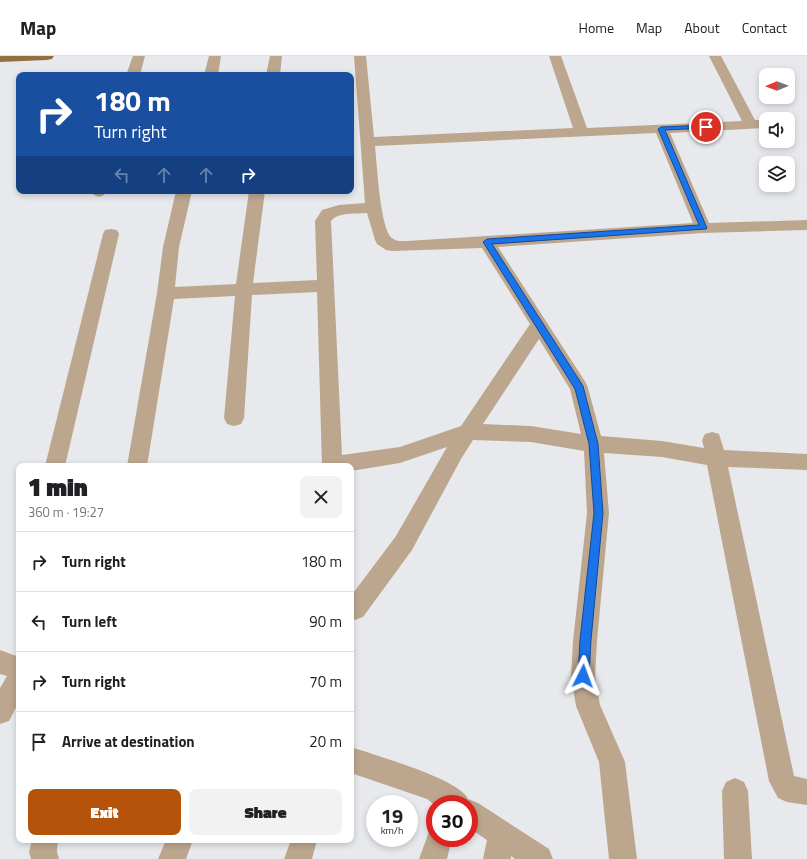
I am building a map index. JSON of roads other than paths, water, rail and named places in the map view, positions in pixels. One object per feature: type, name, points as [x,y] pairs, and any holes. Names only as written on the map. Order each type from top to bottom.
[{"type":"main road","points":[[0,58],[47,56]]},
{"type":"street","points":[[134,72],[139,56]]},
{"type":"street","points":[[212,72],[215,56]]},
{"type":"street","points":[[273,72],[276,56]]},
{"type":"street","points":[[360,56],[373,207],[383,240],[392,246],[487,242],[703,228],[807,225]]},
{"type":"street","points":[[555,56],[582,133]]},
{"type":"street","points":[[715,56],[751,124]]},
{"type":"street","points":[[368,142],[759,124]]},
{"type":"street","points":[[661,129],[703,228]]},
{"type":"street","points":[[137,463],[166,293],[171,247],[183,194]]},
{"type":"street","points":[[234,418],[244,291],[257,194]]},
{"type":"street","points":[[332,463],[324,286],[323,221],[328,214],[340,210],[373,207]]},
{"type":"street","points":[[56,463],[111,234]]},
{"type":"street","points":[[487,242],[580,388],[594,444],[598,513],[585,640],[583,676],[588,706],[612,762],[623,859]]},
{"type":"street","points":[[166,293],[244,291],[324,286]]},
{"type":"street","points":[[354,605],[404,543],[454,453],[539,324]]},
{"type":"street","points":[[351,463],[400,455],[467,432],[531,434],[594,444],[662,449],[714,449],[807,462]]},
{"type":"street","points":[[714,449],[782,782],[787,789],[807,792]]},
{"type":"street","points":[[0,662],[16,668]]},
{"type":"street","points":[[0,712],[16,684]]},
{"type":"street","points":[[354,761],[434,789],[442,795]]},
{"type":"street","points":[[735,791],[738,859]]},
{"type":"street","points":[[478,826],[500,847],[539,859]]},
{"type":"street","points":[[44,843],[43,852],[45,859]]},
{"type":"street","points":[[172,859],[179,843]]},
{"type":"street","points":[[298,859],[303,843]]},
{"type":"street","points":[[433,859],[436,847]]}]
